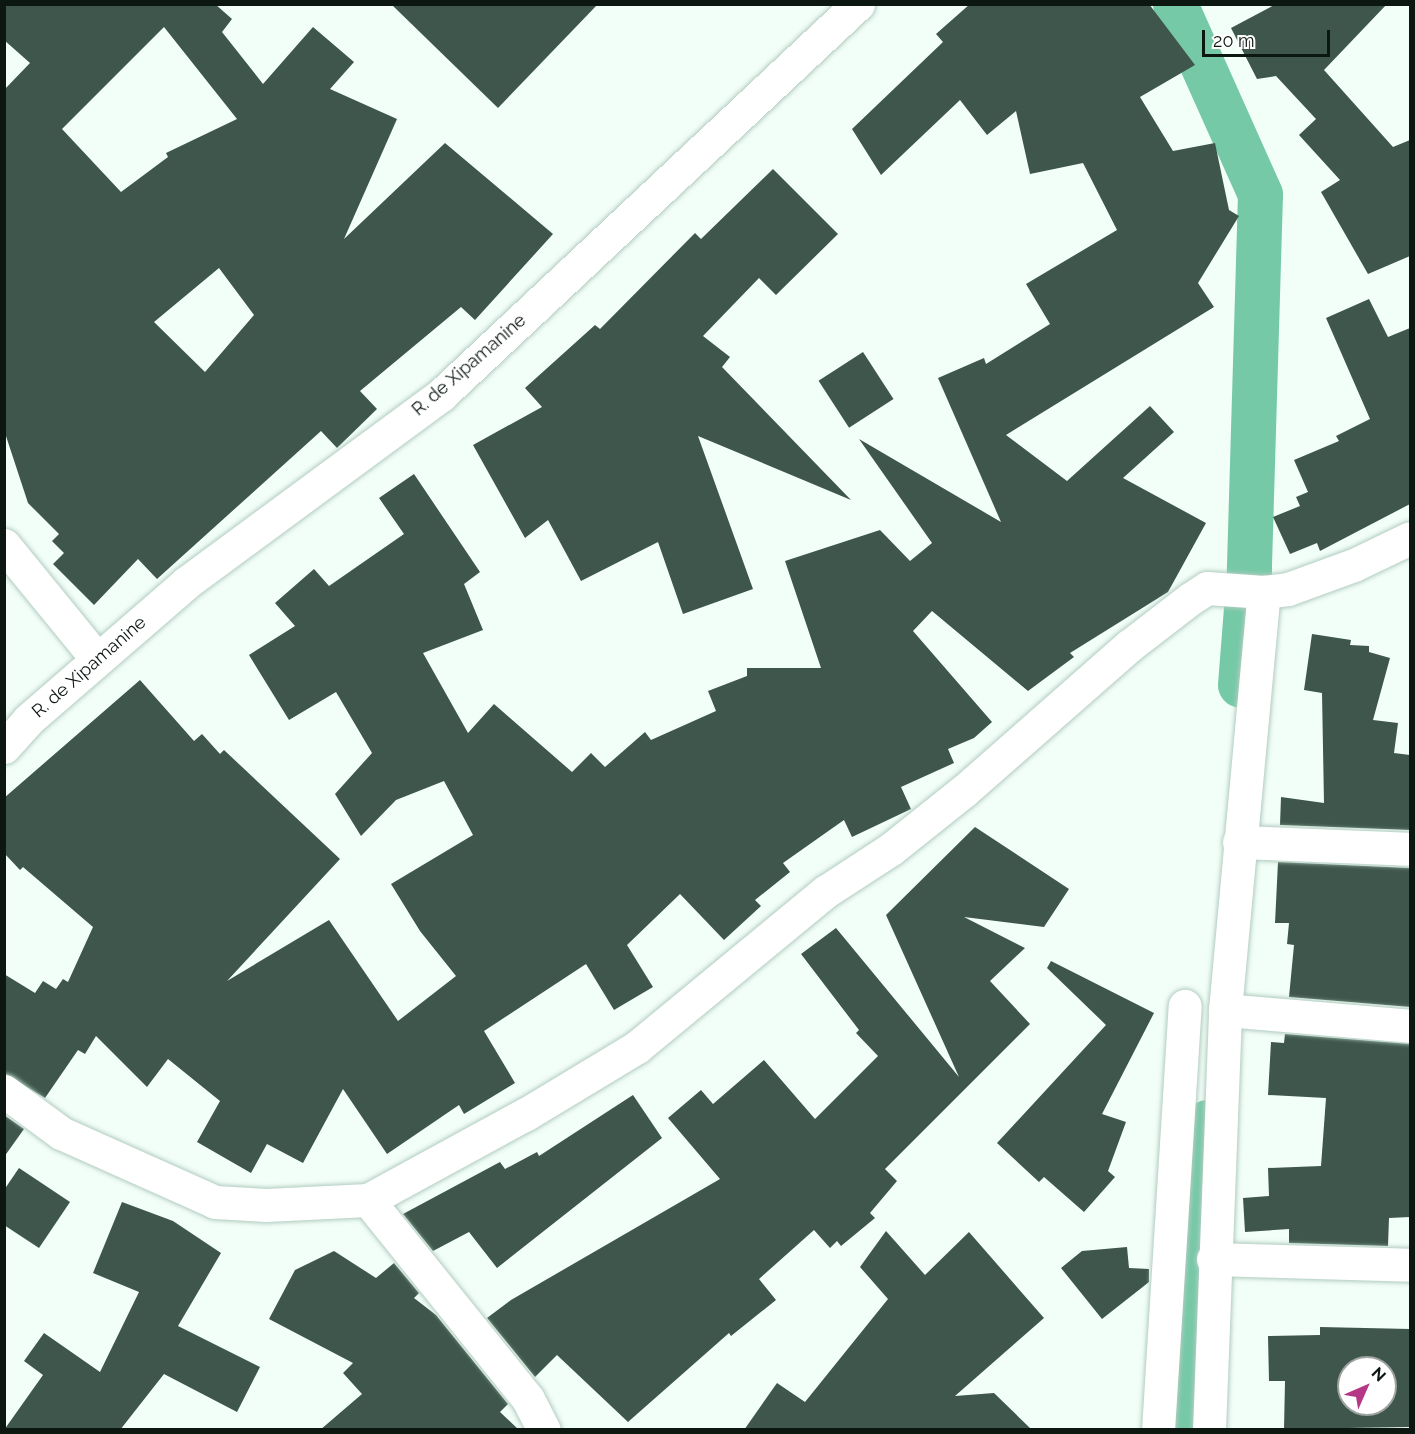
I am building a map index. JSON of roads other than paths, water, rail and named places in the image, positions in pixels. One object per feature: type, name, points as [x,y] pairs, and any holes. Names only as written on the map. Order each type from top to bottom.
[{"type":"street","name":"R. de Xipamanine","points":[[4,747],[28,720],[186,583],[441,395],[858,4]]},
{"type":"street","points":[[4,1091],[61,1133],[214,1202],[266,1205],[368,1200],[526,1114],[638,1047],[825,892],[891,849],[965,790],[1129,646],[1208,588],[1264,592],[1288,589],[1332,573],[1410,538]]},
{"type":"street","points":[[4,544],[97,659]]},
{"type":"street","points":[[1209,1430],[1213,1259],[1226,1010],[1239,842],[1264,592]]},
{"type":"street","points":[[1239,842],[1410,849]]},
{"type":"street","points":[[1158,1430],[1185,1006]]},
{"type":"street","points":[[1226,1010],[1410,1026]]},
{"type":"street","points":[[368,1200],[528,1399],[544,1430]]},
{"type":"street","points":[[1213,1259],[1410,1265]]},
{"type":"waterway","points":[[1175,4],[1260,194],[1249,570],[1240,685]]},
{"type":"waterway","points":[[1183,1430],[1207,1122]]}]
